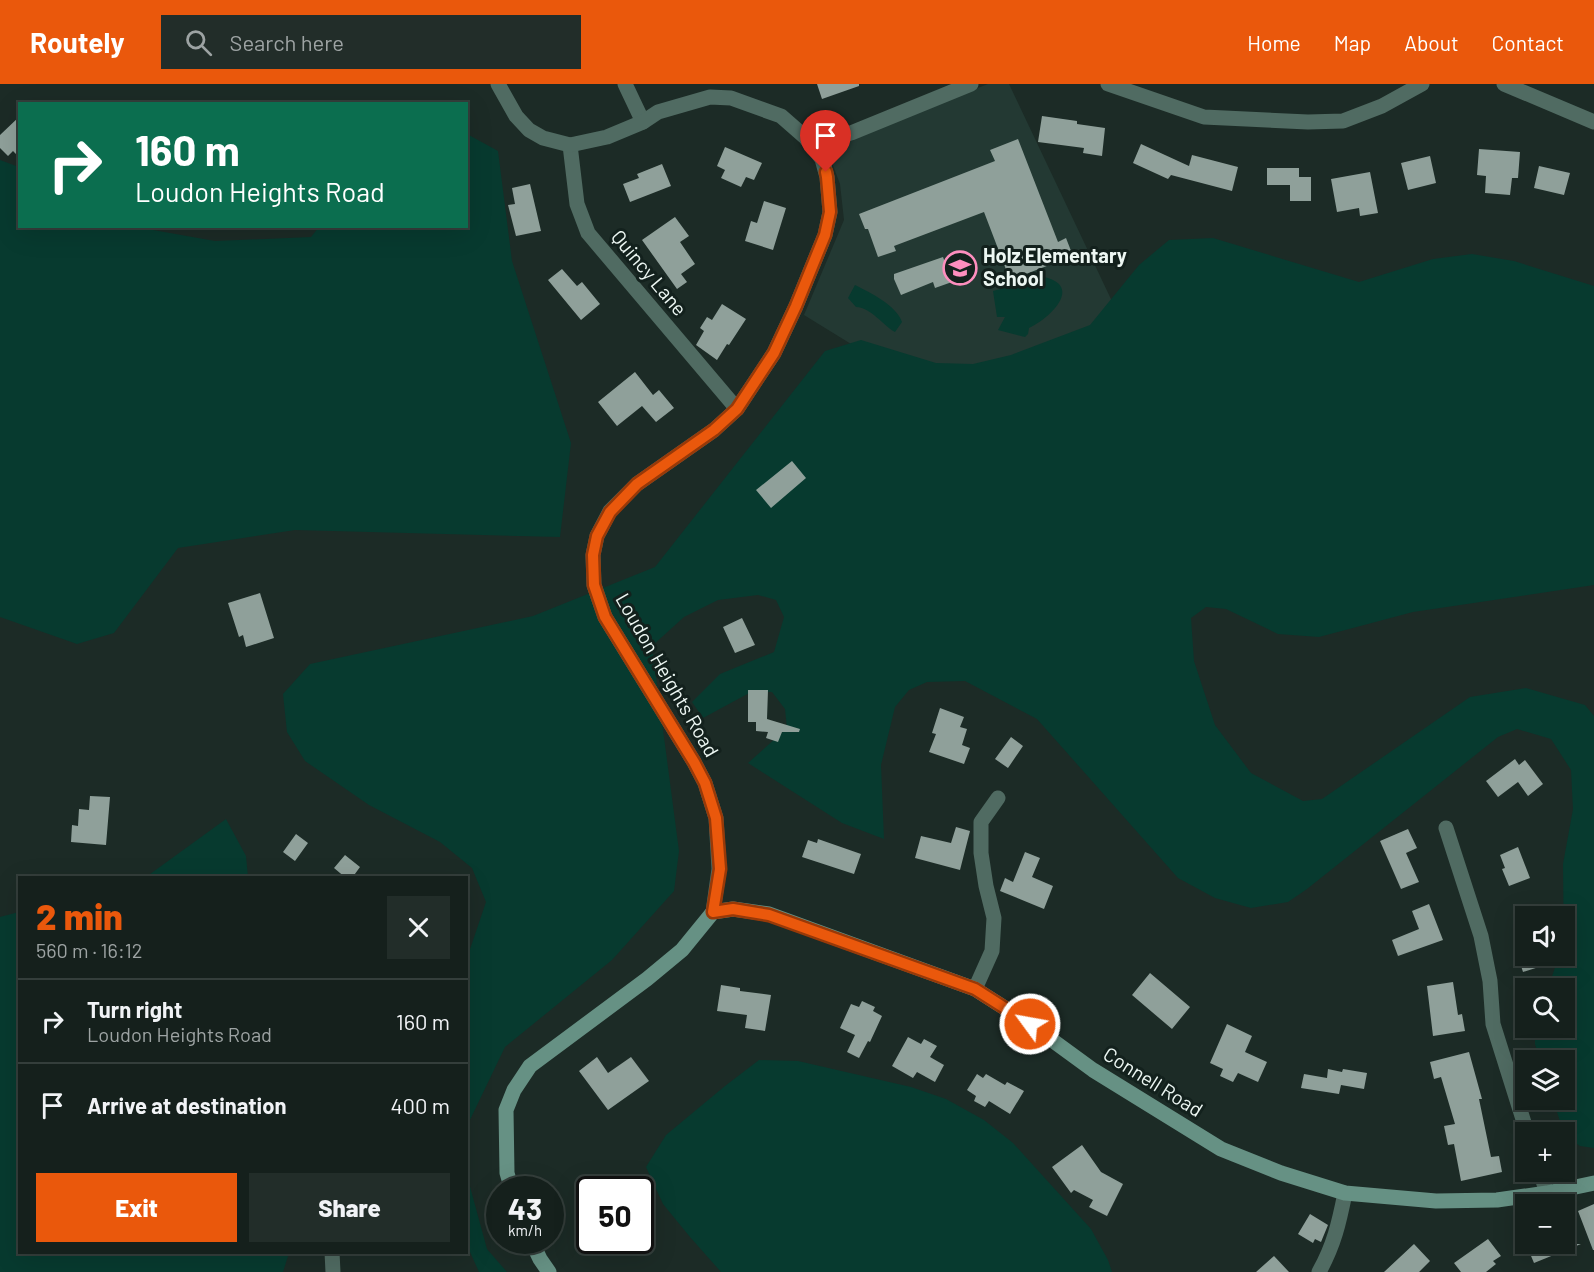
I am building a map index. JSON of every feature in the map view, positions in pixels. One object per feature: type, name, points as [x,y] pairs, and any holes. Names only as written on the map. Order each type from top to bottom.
[{"type":"main road","name":"Connell Road","points":[[713,912],[733,909],[769,915],[975,989],[1030,1024],[1093,1070],[1221,1149],[1281,1173],[1345,1193],[1436,1201],[1497,1200],[1594,1183]]},
{"type":"main road","name":"Loudon Heights Road","points":[[508,1176],[506,1110],[514,1090],[530,1066],[647,979],[682,950],[713,912]]},
{"type":"main road","points":[[538,1254],[549,1272]]},
{"type":"street","name":"Loudon Heights Road","points":[[498,84],[516,116],[529,130],[543,138],[570,145],[607,137],[643,122],[658,112],[710,97],[731,98],[781,116],[805,136],[822,159],[827,177],[830,212],[825,235],[774,353],[737,409],[714,430],[637,484],[610,512],[597,536],[593,555],[594,585],[605,617],[705,783],[716,818],[720,869],[713,912]]},
{"type":"street","points":[[625,84],[643,122]]},
{"type":"street","points":[[805,136],[833,139],[971,84]]},
{"type":"street","points":[[1108,84],[1204,117],[1308,122],[1343,121],[1382,106],[1422,84]]},
{"type":"street","points":[[1504,84],[1594,122]]},
{"type":"street","name":"Quincy Lane","points":[[570,145],[577,204],[588,233],[737,409]]},
{"type":"street","points":[[975,989],[992,951],[994,918],[981,853],[981,822],[998,798]]},
{"type":"street","points":[[1446,828],[1481,936],[1490,981],[1492,1024],[1524,1122]]},
{"type":"street","points":[[1543,1182],[1547,1193]]},
{"type":"street","points":[[1319,1272],[1330,1253],[1345,1193]]},
{"type":"street","points":[[332,1254],[333,1272]]},
{"type":"shaded area","name":"Holz Elementary School","points":[[988,84],[1009,84],[1119,316],[942,400],[804,315],[844,220],[840,184],[826,147]]},
{"type":"green space","points":[[468,135],[498,151],[512,261],[571,443],[560,537],[295,530],[178,548],[114,633],[77,644],[0,617],[0,160],[18,167],[18,228],[142,228],[215,241],[311,237],[318,228],[468,228]]},
{"type":"green space","points":[[1213,238],[1359,282],[1433,259],[1472,254],[1514,261],[1594,286],[1594,585],[1413,612],[1319,637],[1278,634],[1226,609],[1206,607],[1191,618],[1194,661],[1215,725],[1251,773],[1303,801],[1322,799],[1470,697],[1526,688],[1585,705],[1594,716],[1594,1148],[1580,1146],[1575,1143],[1575,1122],[1560,1122],[1556,1110],[1575,1110],[1575,1050],[1537,1050],[1535,1044],[1535,1038],[1575,1038],[1575,978],[1551,978],[1556,966],[1575,966],[1575,906],[1563,906],[1563,864],[1573,809],[1571,770],[1551,739],[1517,729],[1498,737],[1307,889],[1288,902],[1251,908],[1215,898],[1178,878],[1037,719],[965,681],[927,682],[909,690],[895,707],[881,765],[884,839],[842,823],[748,763],[787,728],[785,709],[772,692],[753,691],[703,718],[692,702],[720,674],[774,652],[784,617],[776,600],[758,595],[718,600],[684,617],[652,646],[679,851],[674,891],[612,960],[505,1047],[468,1124],[468,955],[486,902],[472,868],[440,842],[369,805],[305,761],[287,732],[283,694],[310,664],[533,616],[655,567],[825,351],[861,340],[936,363],[973,364],[1011,355],[1090,325],[1139,265],[1169,240]]},
{"type":"green space","points":[[1044,277],[1056,281],[1061,288],[1062,295],[1053,310],[1029,328],[1025,337],[998,330],[1005,317],[997,317],[993,291]]},
{"type":"green space","points":[[855,285],[882,300],[894,310],[902,322],[895,332],[872,313],[856,307],[848,298]]},
{"type":"green space","points":[[226,819],[246,856],[248,876],[147,876]]},
{"type":"green space","points":[[18,912],[18,1254],[289,1254],[283,1272],[0,1272],[0,917]]},
{"type":"green space","points":[[759,1060],[798,1061],[911,1087],[946,1099],[984,1120],[1013,1143],[1091,1229],[1112,1272],[721,1272],[663,1204],[654,1184],[654,1176],[650,1176],[646,1167],[666,1135]]},
{"type":"green space","points":[[468,1124],[469,1183],[486,1245],[486,1254],[491,1254],[507,1272],[479,1272],[468,1247]]},
{"type":"building","points":[[817,84],[859,84],[859,86],[822,99]]},
{"type":"building","points":[[1042,116],[1105,128],[1102,156],[1083,153],[1084,148],[1038,142]]},
{"type":"building","points":[[18,118],[18,156],[13,151],[8,156],[0,148],[0,135]]},
{"type":"building","points":[[1018,139],[1058,242],[1066,238],[1073,256],[1010,280],[984,212],[894,246],[896,251],[878,257],[868,229],[865,229],[859,214],[995,161],[990,150]]},
{"type":"building","points":[[1141,144],[1189,166],[1192,155],[1238,167],[1232,191],[1171,175],[1168,179],[1133,163]]},
{"type":"building","points":[[725,147],[762,163],[754,180],[746,177],[741,187],[721,178],[725,170],[717,166]]},
{"type":"building","points":[[1479,149],[1520,152],[1518,178],[1512,178],[1510,195],[1485,193],[1486,176],[1477,175]]},
{"type":"building","points":[[1430,156],[1436,183],[1408,190],[1401,163]]},
{"type":"building","points":[[662,164],[671,186],[630,202],[623,184],[639,178],[637,174]]},
{"type":"building","points":[[1539,166],[1570,173],[1564,195],[1534,188]]},
{"type":"building","points":[[1267,168],[1299,168],[1299,177],[1311,177],[1311,201],[1290,201],[1290,185],[1267,185]]},
{"type":"building","points":[[1370,172],[1378,213],[1360,216],[1359,208],[1337,212],[1331,179]]},
{"type":"building","points":[[530,184],[541,231],[516,236],[508,205],[515,204],[512,188]]},
{"type":"building","points":[[764,201],[786,208],[773,250],[745,241],[751,221],[757,223]]},
{"type":"building","points":[[675,217],[689,236],[680,242],[695,264],[681,274],[687,282],[677,289],[642,240]]},
{"type":"building","points":[[943,257],[952,282],[935,288],[933,282],[901,295],[894,274]]},
{"type":"building","points":[[562,269],[577,286],[582,282],[600,304],[581,320],[548,280]]},
{"type":"building","points":[[722,304],[746,319],[717,360],[696,345],[704,331],[700,328],[707,317],[712,320]]},
{"type":"building","points":[[635,372],[653,395],[659,390],[674,408],[656,422],[642,406],[617,426],[598,402]]},
{"type":"building","points":[[792,461],[806,478],[771,508],[756,490]]},
{"type":"building","points":[[260,593],[274,638],[246,647],[243,635],[239,637],[228,603]]},
{"type":"building","points":[[742,618],[755,645],[735,653],[723,627]]},
{"type":"building","points":[[748,690],[768,690],[767,719],[800,729],[799,732],[782,732],[778,742],[766,738],[768,732],[756,731],[756,722],[748,722]]},
{"type":"building","points":[[940,708],[964,717],[960,727],[967,729],[962,745],[970,748],[964,764],[929,752],[936,734],[932,733]]},
{"type":"building","points":[[1011,737],[1023,746],[1008,768],[995,759]]},
{"type":"building","points":[[1515,759],[1519,765],[1525,760],[1543,784],[1528,796],[1518,782],[1498,797],[1486,781]]},
{"type":"building","points":[[90,796],[110,797],[106,845],[71,842],[72,825],[78,826],[79,809],[89,810]]},
{"type":"building","points":[[956,827],[970,831],[960,870],[915,858],[921,836],[951,843]]},
{"type":"building","points":[[1408,829],[1417,848],[1406,853],[1419,882],[1401,889],[1380,841]]},
{"type":"building","points":[[296,834],[308,843],[295,861],[283,852]]},
{"type":"building","points":[[818,839],[861,854],[854,874],[802,857],[808,840],[817,843]]},
{"type":"building","points":[[1518,847],[1530,878],[1509,886],[1502,869],[1505,868],[1500,855]]},
{"type":"building","points":[[1025,852],[1040,858],[1032,877],[1053,886],[1044,909],[1000,891],[1005,878],[1013,882]]},
{"type":"building","points":[[345,855],[360,867],[353,876],[344,876],[334,868]]},
{"type":"building","points":[[1429,904],[1443,940],[1398,956],[1392,940],[1419,929],[1412,911]]},
{"type":"building","points":[[1521,966],[1542,966],[1523,972]]},
{"type":"building","points":[[1150,973],[1190,1007],[1172,1029],[1132,995]]},
{"type":"building","points":[[1453,982],[1458,1015],[1462,1014],[1465,1031],[1433,1036],[1427,986]]},
{"type":"building","points":[[721,985],[740,988],[740,991],[771,995],[765,1031],[745,1028],[747,1015],[717,1011]]},
{"type":"building","points":[[862,1001],[875,1007],[873,1011],[882,1016],[870,1042],[868,1041],[859,1058],[847,1052],[855,1035],[840,1028],[851,1004],[859,1007]]},
{"type":"building","points":[[1227,1024],[1252,1036],[1245,1052],[1267,1062],[1258,1082],[1238,1073],[1233,1082],[1220,1076],[1223,1069],[1210,1063]]},
{"type":"building","points":[[908,1037],[921,1044],[924,1039],[937,1046],[930,1057],[944,1065],[935,1082],[917,1072],[913,1078],[892,1066]]},
{"type":"building","points":[[1469,1052],[1482,1099],[1479,1099],[1491,1157],[1499,1156],[1502,1172],[1461,1181],[1454,1144],[1448,1145],[1444,1126],[1455,1124],[1441,1077],[1434,1079],[1430,1062]]},
{"type":"building","points":[[597,1057],[608,1073],[631,1057],[649,1081],[608,1110],[579,1071]]},
{"type":"building","points":[[1328,1069],[1367,1073],[1364,1089],[1341,1085],[1339,1094],[1301,1088],[1304,1074],[1327,1078]]},
{"type":"building","points":[[977,1074],[983,1078],[986,1074],[1005,1085],[1007,1082],[1024,1091],[1010,1114],[989,1101],[985,1107],[974,1101],[976,1096],[967,1090]]},
{"type":"building","points":[[1082,1145],[1101,1172],[1123,1184],[1107,1216],[1089,1207],[1093,1200],[1074,1190],[1071,1193],[1052,1167]]},
{"type":"building","points":[[1594,1204],[1594,1250],[1593,1250],[1578,1211]]},
{"type":"building","points":[[1310,1214],[1328,1225],[1321,1242],[1315,1239],[1313,1243],[1298,1234]]},
{"type":"building","points":[[1488,1239],[1501,1256],[1493,1261],[1496,1264],[1486,1272],[1461,1272],[1454,1263]]},
{"type":"building","points":[[1414,1244],[1430,1261],[1419,1272],[1384,1272]]},
{"type":"building","points":[[1530,1254],[1556,1254],[1534,1263]]},
{"type":"building","points":[[1274,1256],[1289,1272],[1256,1272]]},
{"type":"place","name":"Holz Elementary School","points":[[960,268]]},
{"type":"route","points":[[826,172],[830,212],[825,235],[774,353],[737,409],[714,430],[637,484],[610,512],[597,536],[593,555],[594,585],[605,617],[705,783],[716,818],[720,869],[713,912],[733,909],[769,915],[975,989],[1030,1024]]}]
